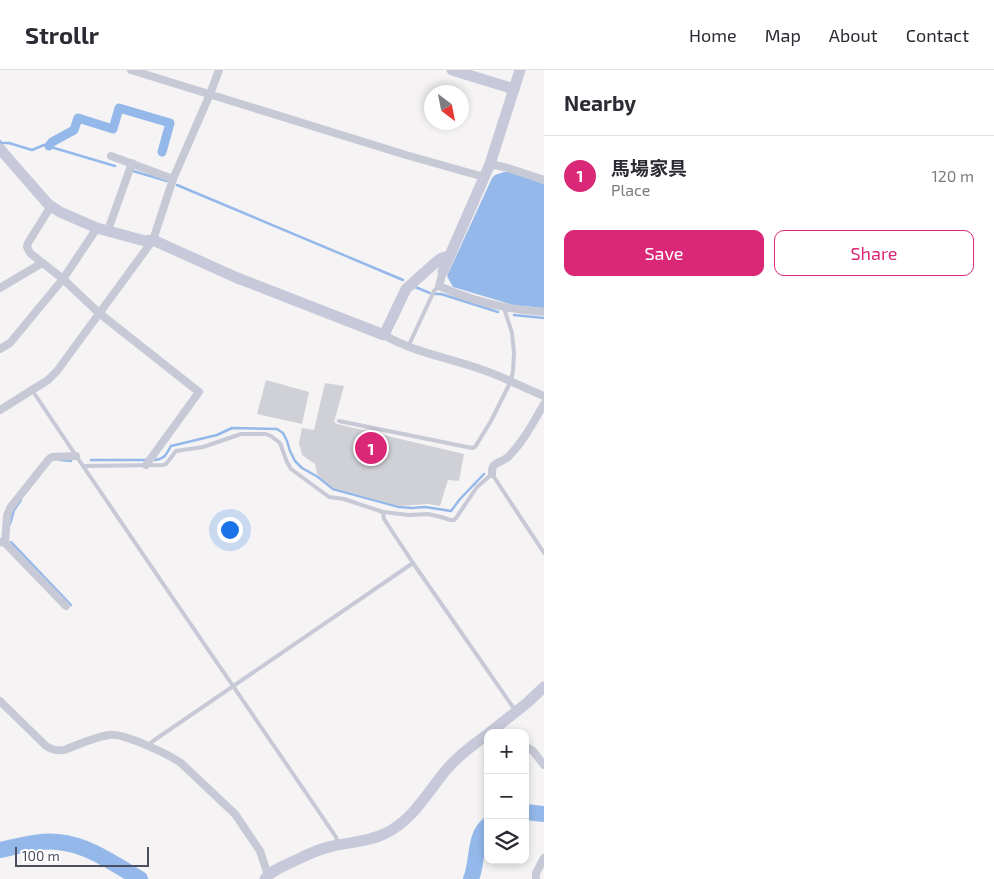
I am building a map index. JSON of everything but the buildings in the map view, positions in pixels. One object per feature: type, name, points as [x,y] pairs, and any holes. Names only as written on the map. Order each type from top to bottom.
[{"type":"street","points":[[131,70],[484,178]]},
{"type":"street","points":[[0,410],[48,380],[57,371],[153,240],[173,179],[219,70]]},
{"type":"street","points":[[452,70],[514,89]]},
{"type":"street","points":[[520,70],[490,164],[449,256],[439,286],[452,292],[504,308],[544,312]]},
{"type":"street","points":[[0,149],[51,206],[67,216],[145,241],[153,240],[235,277],[384,335],[408,347],[482,369],[544,396]]},
{"type":"street","points":[[111,156],[173,179]]},
{"type":"street","points":[[0,349],[10,343],[103,229],[132,163]]},
{"type":"street","points":[[490,164],[544,180]]},
{"type":"street","points":[[51,206],[28,243],[27,247],[30,253],[63,279],[99,313],[199,392],[146,465]]},
{"type":"street","points":[[384,335],[408,285],[436,262],[449,256]]},
{"type":"street","points":[[0,288],[42,263]]},
{"type":"street","points":[[492,474],[491,469],[493,466],[510,455],[544,404]]},
{"type":"street","points":[[66,606],[3,542],[10,508],[49,459],[52,457],[76,456]]},
{"type":"street","points":[[495,729],[544,687]]},
{"type":"street","points":[[0,701],[46,746],[52,749],[64,750],[102,736],[119,735],[148,746],[181,763],[235,814],[260,851],[267,877],[311,852],[385,834],[398,825],[420,804],[459,757],[484,737]]},
{"type":"street","points":[[529,748],[544,765]]},
{"type":"street","points":[[536,879],[536,873],[544,858]]},
{"type":"lane","points":[[408,347],[434,290],[439,286]]},
{"type":"lane","points":[[339,420],[472,448],[475,447],[491,421],[511,381],[514,353],[512,334],[504,308]]},
{"type":"lane","points":[[32,390],[336,837],[338,845]]},
{"type":"lane","points":[[84,466],[163,465],[176,452],[204,447],[235,435],[266,434],[280,444],[291,469],[329,497],[344,499],[383,512],[409,515],[428,514],[450,520],[454,520],[477,487],[492,474],[544,553]]},
{"type":"lane","points":[[383,512],[384,519],[413,563],[516,712]]},
{"type":"lane","points":[[148,746],[153,740],[413,563]]},
{"type":"water","points":[[504,172],[544,184],[544,308],[513,305],[453,287],[447,276],[492,178]]},
{"type":"waterway","points":[[49,146],[52,142],[74,130],[78,118],[113,129],[119,108],[170,123],[162,152]]},
{"type":"waterway","points":[[0,141],[1,143],[9,143],[32,150],[44,145],[115,166]]},
{"type":"waterway","points":[[133,171],[167,181]]},
{"type":"waterway","points":[[177,185],[403,280]]},
{"type":"waterway","points":[[415,287],[430,293]]},
{"type":"waterway","points":[[435,294],[441,294],[498,312]]},
{"type":"waterway","points":[[514,315],[544,318]]},
{"type":"waterway","points":[[155,460],[163,457],[171,446],[217,435],[232,428],[277,429],[283,433],[295,461],[333,489],[399,507],[425,507],[451,511],[484,474]]},
{"type":"waterway","points":[[60,460],[71,461]]},
{"type":"waterway","points":[[91,460],[146,460]]},
{"type":"waterway","points":[[10,524],[14,510],[21,500]]},
{"type":"waterway","points":[[11,542],[71,605]]},
{"type":"waterway","points":[[529,812],[544,814]]},
{"type":"waterway","points":[[471,879],[478,843],[484,830]]},
{"type":"waterway","points":[[0,850],[44,842],[69,844],[91,851],[140,879]]},
{"type":"place","name":"馬場家具","points":[[371,448]]}]
